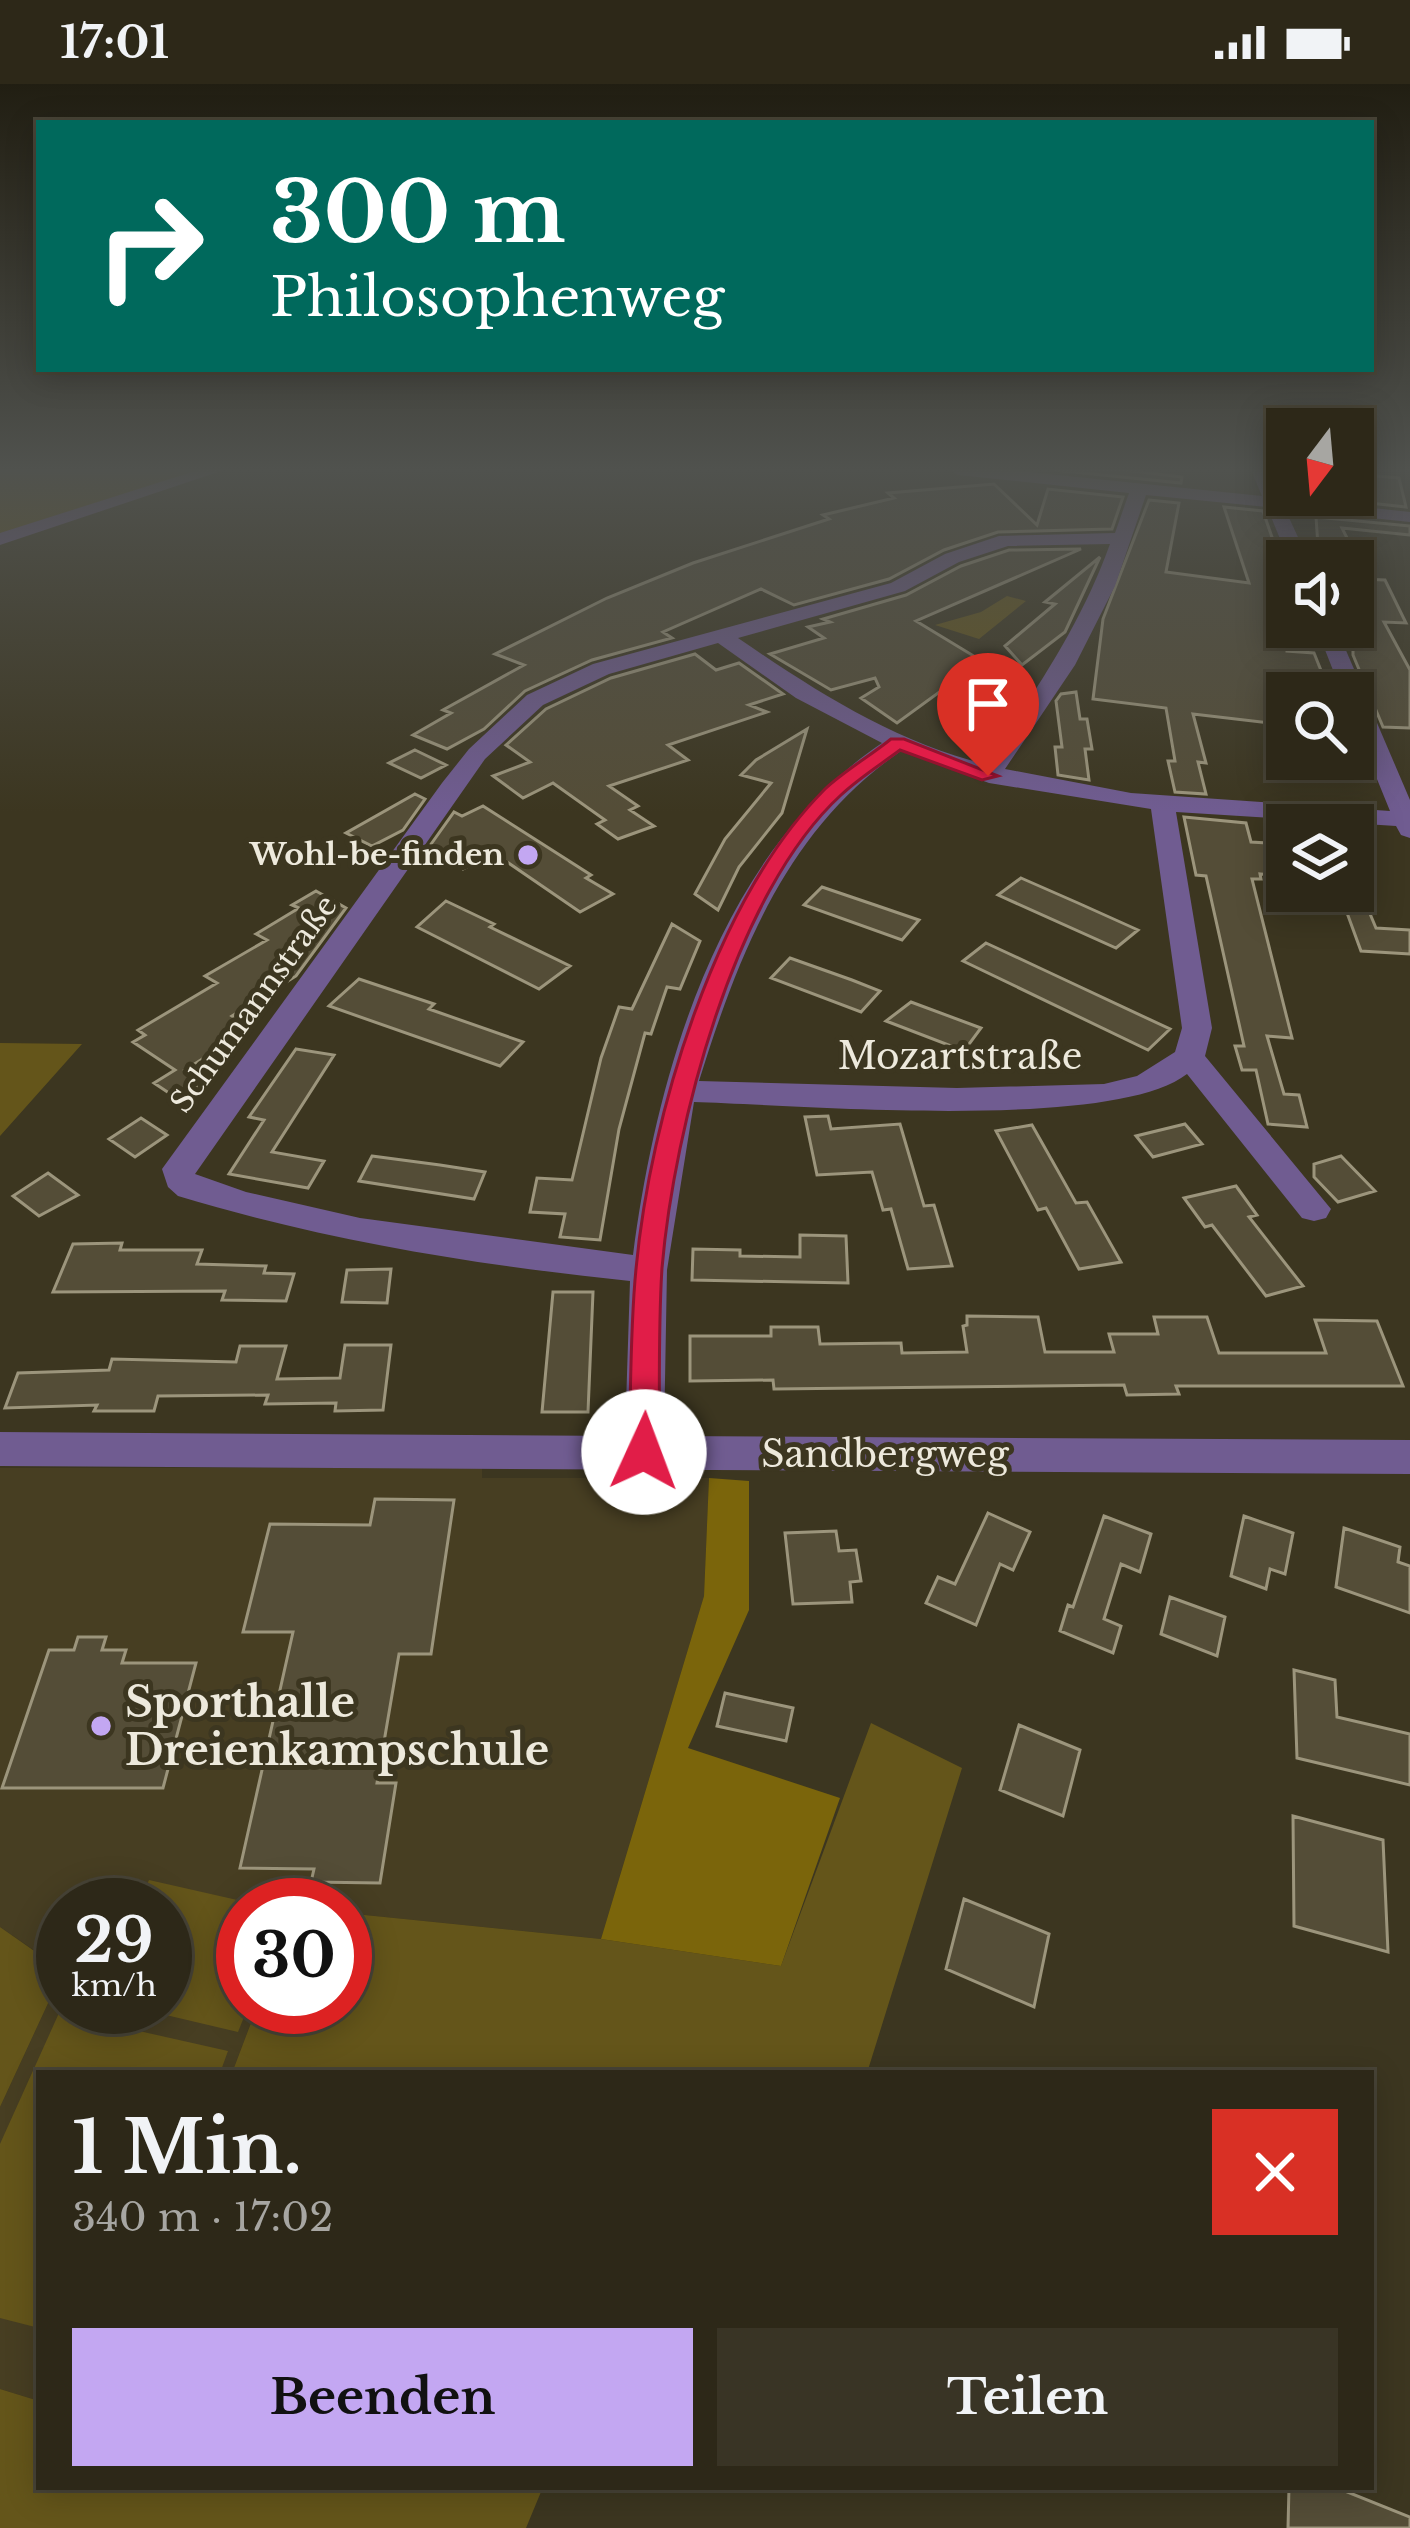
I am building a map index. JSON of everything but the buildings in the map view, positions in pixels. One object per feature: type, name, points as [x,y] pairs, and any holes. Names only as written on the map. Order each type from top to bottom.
[{"type":"street","name":"Schumannstraße","points":[[649,1270],[506,1255],[325,1223],[190,1188],[180,1179],[178,1169],[451,788],[506,724],[535,700],[580,677],[902,584]]},
{"type":"street","points":[[988,776],[1064,665],[1106,584]]},
{"type":"street","points":[[722,635],[805,696],[897,743],[988,776],[1163,805],[1408,825],[1398,771],[1336,648]]},
{"type":"street","points":[[644,1452],[649,1270],[660,1185],[681,1091],[732,949],[756,899],[796,836],[833,792],[897,743]]},
{"type":"street","points":[[1163,805],[1197,1028],[1189,1057],[1314,1209]]},
{"type":"street","name":"Mozartstraße","points":[[681,1091],[1064,1098],[1146,1084],[1189,1057]]},
{"type":"street","name":"Sandbergweg","points":[[0,1449],[1410,1457]]},
{"type":"shaded area","points":[[1007,596],[1026,601],[979,639],[935,625],[981,612]]},
{"type":"shaded area","points":[[0,1043],[82,1044],[0,1136]]},
{"type":"shaded area","points":[[0,1468],[482,1468],[482,1478],[709,1478],[704,1596],[601,1939],[372,1916],[372,1878],[216,1878],[216,2034],[247,2034],[233,2070],[36,2070],[36,2400],[0,2389],[0,2107],[36,2029],[36,2034],[192,2034],[192,1878],[36,1878],[36,1952],[0,1927]]},
{"type":"shaded area","points":[[709,1478],[749,1481],[749,1610],[688,1748],[840,1798],[781,1966],[601,1939],[704,1596]]},
{"type":"shaded area","points":[[871,1723],[962,1768],[868,2070],[233,2070],[247,2034],[372,2034],[372,1916],[601,1939],[781,1966]]},
{"type":"shaded area","points":[[192,1890],[216,1895],[216,2027],[192,2021]]},
{"type":"shaded area","points":[[0,1927],[36,1952],[36,2029],[0,2107]]},
{"type":"shaded area","points":[[50,2034],[152,2034],[228,2051],[221,2070],[36,2070],[36,2327],[0,2318],[0,2144]]},
{"type":"shaded area","points":[[0,2389],[36,2400],[36,2490],[542,2490],[526,2528],[0,2528]]},
{"type":"place","name":"Wohl-be-finden","points":[[528,855]]},
{"type":"place","name":"Sporthalle Dreienkampschule","points":[[101,1726]]},
{"type":"route","points":[[644,1452],[649,1270],[660,1185],[681,1091],[732,949],[756,899],[796,836],[833,792],[897,743],[988,776]]}]
